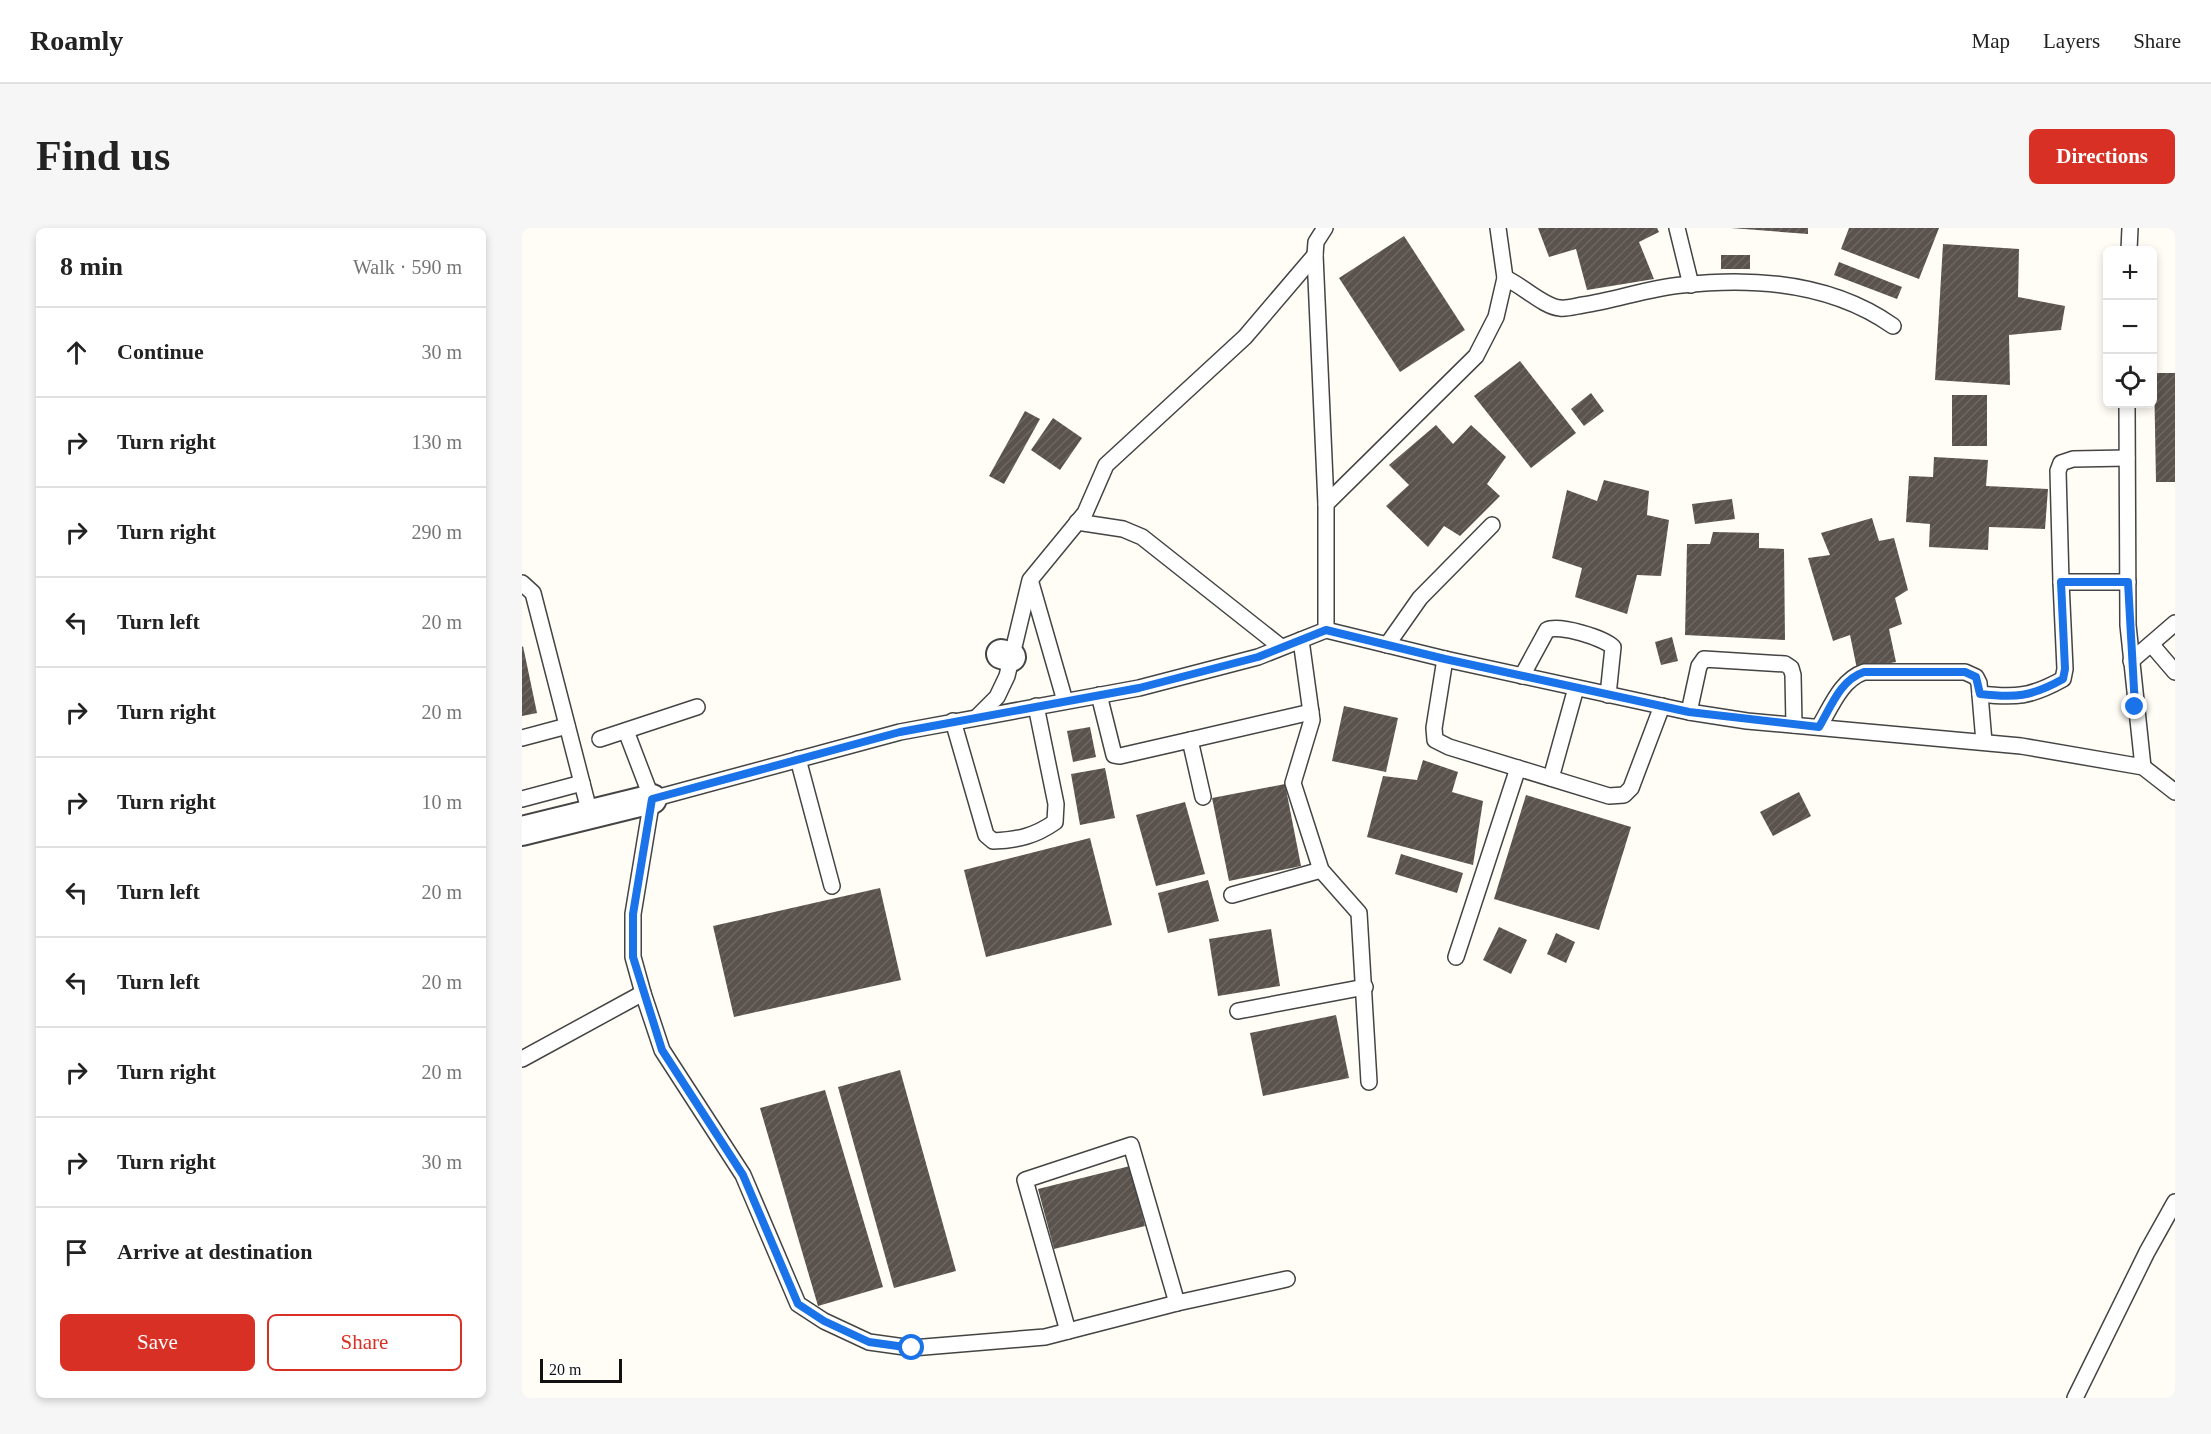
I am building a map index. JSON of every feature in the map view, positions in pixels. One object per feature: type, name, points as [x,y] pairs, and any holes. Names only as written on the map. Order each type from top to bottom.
[{"type":"street","points":[[522,831],[652,799]]},
{"type":"lane","points":[[1325,228],[1316,242],[1316,255],[1326,504],[1326,630]]},
{"type":"lane","points":[[1326,504],[1380,454],[1476,356],[1496,317],[1505,278],[1498,228]]},
{"type":"lane","points":[[1677,228],[1691,285]]},
{"type":"lane","points":[[2129,246],[2130,228]]},
{"type":"lane","points":[[978,716],[997,697],[1007,676],[1006,656],[1030,580],[1085,513],[1106,465],[1245,337],[1316,255]]},
{"type":"lane","points":[[1505,278],[1523,286],[1541,302],[1560,308],[1691,285],[1739,283],[1793,286],[1834,295],[1878,315],[1893,326]]},
{"type":"lane","points":[[2127,408],[2131,661],[2143,767]]},
{"type":"lane","points":[[1980,694],[2012,698],[2040,692],[2063,679],[2065,669],[2058,471],[2061,463],[2073,459],[2127,458]]},
{"type":"lane","points":[[1077,522],[1123,530],[1142,537],[1281,647]]},
{"type":"lane","points":[[1387,645],[1420,598],[1492,525]]},
{"type":"lane","points":[[1030,580],[1065,701]]},
{"type":"lane","points":[[2061,582],[2128,582]]},
{"type":"lane","points":[[522,583],[533,593],[590,814]]},
{"type":"lane","points":[[2131,661],[2175,623]]},
{"type":"lane","points":[[1522,676],[1547,630],[1558,628],[1606,641],[1613,647],[1608,695]]},
{"type":"lane","points":[[652,799],[900,732],[1139,688],[1258,657],[1326,630],[1445,659],[1689,712],[1794,725],[1984,742],[2143,767],[2175,792]]},
{"type":"lane","points":[[1301,640],[1312,720],[1293,783],[1321,870],[1359,913],[1369,1082]]},
{"type":"lane","points":[[2151,644],[2175,672]]},
{"type":"lane","points":[[1445,659],[1434,728],[1435,740],[1449,747],[1609,796],[1624,795],[1631,788],[1662,706]]},
{"type":"lane","points":[[1689,712],[1699,666],[1704,659],[1785,664],[1791,668],[1794,725]]},
{"type":"lane","points":[[1819,727],[1845,683],[1853,676],[1864,672],[1965,672],[1976,677],[1980,694],[1984,742]]},
{"type":"lane","points":[[1551,778],[1576,688]]},
{"type":"lane","points":[[1099,695],[1114,755],[1120,756],[1311,712]]},
{"type":"lane","points":[[953,721],[986,835],[993,841],[1015,840],[1036,835],[1055,822],[1056,804],[1036,706]]},
{"type":"lane","points":[[600,739],[697,707]]},
{"type":"lane","points":[[522,738],[567,726]]},
{"type":"lane","points":[[626,730],[652,799],[633,914],[633,957],[643,993],[662,1050],[743,1175],[798,1304],[824,1321],[869,1342],[912,1348],[1045,1336],[1177,1303],[1287,1279]]},
{"type":"lane","points":[[1190,740],[1203,797]]},
{"type":"lane","points":[[798,759],[832,886]]},
{"type":"lane","points":[[1456,957],[1518,768]]},
{"type":"lane","points":[[522,799],[582,783]]},
{"type":"lane","points":[[1232,895],[1321,870]]},
{"type":"lane","points":[[1238,1011],[1365,987]]},
{"type":"lane","points":[[522,1059],[643,993]]},
{"type":"lane","points":[[1068,1331],[1025,1180],[1131,1145],[1177,1303]]},
{"type":"lane","points":[[2075,1398],[2147,1252],[2175,1202]]},
{"type":"building","points":[[1538,228],[1657,228],[1659,232],[1639,242],[1654,279],[1587,290],[1576,249],[1549,257]]},
{"type":"building","points":[[1731,228],[1808,228],[1808,234]]},
{"type":"building","points":[[1849,228],[1939,228],[1919,279],[1841,249]]},
{"type":"building","points":[[1404,236],[1465,330],[1400,372],[1339,278]]},
{"type":"building","points":[[1943,244],[2019,249],[2018,297],[2065,306],[2061,330],[2009,335],[2010,385],[1935,380]]},
{"type":"building","points":[[1721,255],[1750,255],[1750,269],[1721,269]]},
{"type":"building","points":[[1839,262],[1902,287],[1897,299],[1834,275]]},
{"type":"building","points":[[1520,361],[1576,433],[1531,468],[1474,396]]},
{"type":"building","points":[[2157,373],[2175,373],[2175,482],[2156,482],[2155,408],[2157,408]]},
{"type":"building","points":[[1591,393],[1604,411],[1584,426],[1571,409]]},
{"type":"building","points":[[1952,395],[1987,395],[1987,446],[1952,446]]},
{"type":"building","points":[[1025,411],[1040,419],[1004,484],[989,476]]},
{"type":"building","points":[[1053,418],[1082,438],[1060,470],[1031,450]]},
{"type":"building","points":[[1436,425],[1453,444],[1471,425],[1506,457],[1487,484],[1500,496],[1460,536],[1444,526],[1428,547],[1386,506],[1409,485],[1389,465]]},
{"type":"building","points":[[1934,457],[1988,460],[1986,486],[2048,489],[2045,529],[1989,527],[1988,550],[1929,547],[1930,524],[1906,522],[1909,476],[1933,477]]},
{"type":"building","points":[[1604,480],[1649,491],[1647,515],[1669,520],[1661,576],[1637,575],[1627,614],[1575,597],[1582,568],[1552,558],[1567,490],[1597,501]]},
{"type":"building","points":[[1732,499],[1735,519],[1695,524],[1692,504]]},
{"type":"building","points":[[1872,518],[1879,541],[1894,538],[1908,590],[1895,598],[1902,624],[1889,629],[1896,662],[1857,669],[1850,635],[1833,641],[1808,558],[1830,555],[1821,533]]},
{"type":"building","points":[[1713,532],[1759,533],[1759,548],[1784,549],[1785,640],[1685,635],[1687,544],[1710,544]]},
{"type":"building","points":[[1672,637],[1678,661],[1661,665],[1655,642]]},
{"type":"building","points":[[522,647],[537,713],[522,716]]},
{"type":"building","points":[[1344,706],[1398,718],[1386,772],[1332,761]]},
{"type":"building","points":[[1090,727],[1096,757],[1073,762],[1067,731]]},
{"type":"building","points":[[1423,760],[1458,772],[1452,792],[1483,801],[1473,865],[1367,837],[1383,776],[1417,780]]},
{"type":"building","points":[[1105,768],[1115,818],[1080,825],[1071,774]]},
{"type":"building","points":[[1285,784],[1301,866],[1229,881],[1212,798]]},
{"type":"building","points":[[1799,792],[1811,816],[1773,836],[1760,812]]},
{"type":"building","points":[[1526,795],[1631,827],[1599,930],[1494,899]]},
{"type":"building","points":[[1185,802],[1205,874],[1156,886],[1136,815]]},
{"type":"building","points":[[1090,838],[1112,925],[986,957],[964,870]]},
{"type":"building","points":[[1401,854],[1463,873],[1457,893],[1395,874]]},
{"type":"building","points":[[1208,880],[1219,921],[1168,933],[1158,893]]},
{"type":"building","points":[[880,888],[901,980],[734,1017],[713,926]]},
{"type":"building","points":[[1499,927],[1527,940],[1511,974],[1483,960]]},
{"type":"building","points":[[1271,929],[1280,986],[1218,996],[1209,939]]},
{"type":"building","points":[[1556,933],[1575,942],[1566,963],[1547,954]]},
{"type":"building","points":[[1336,1015],[1349,1078],[1263,1096],[1250,1033]]},
{"type":"building","points":[[900,1070],[956,1271],[894,1288],[838,1087]]},
{"type":"building","points":[[825,1090],[883,1287],[818,1306],[760,1108]]},
{"type":"building","points":[[1130,1166],[1145,1226],[1054,1249],[1038,1189]]},
{"type":"route","points":[[912,1348],[869,1342],[824,1321],[798,1304],[743,1175],[727,1146],[662,1050],[633,957],[633,914],[641,880],[652,799],[900,732],[1139,688],[1258,657],[1326,630],[1561,685],[1689,712],[1747,721],[1819,727],[1845,683],[1853,676],[1864,672],[1965,672],[1976,677],[1980,694],[2012,698],[2040,692],[2063,679],[2065,669],[2061,582],[2128,582],[2128,624],[2135,707]]}]
